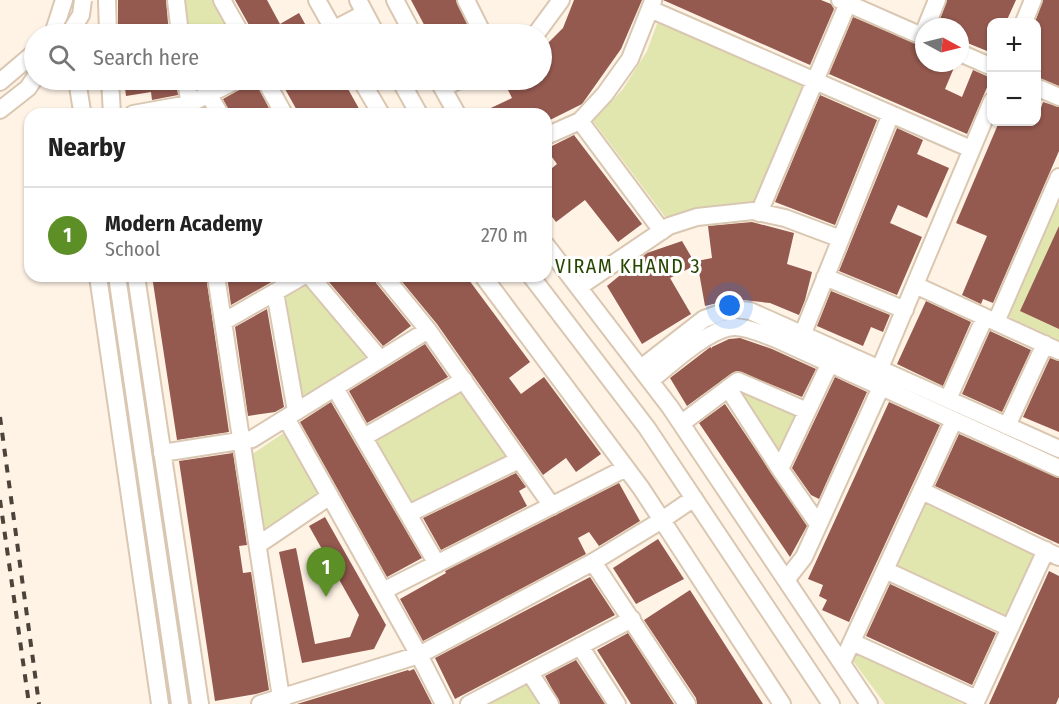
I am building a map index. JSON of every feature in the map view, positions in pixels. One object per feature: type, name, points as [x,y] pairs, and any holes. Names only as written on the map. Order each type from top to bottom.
[{"type":"street","points":[[57,24],[65,0]]},
{"type":"street","points":[[65,0],[69,24]]},
{"type":"street","points":[[76,24],[81,15],[83,0]]},
{"type":"street","points":[[107,0],[108,24]]},
{"type":"street","points":[[176,0],[179,24]]},
{"type":"street","points":[[222,0],[235,24]]},
{"type":"street","points":[[317,0],[328,24]]},
{"type":"street","points":[[395,0],[408,24]]},
{"type":"street","points":[[466,0],[478,24]]},
{"type":"street","points":[[543,24],[561,0]]},
{"type":"street","points":[[930,18],[937,0]]},
{"type":"street","points":[[1026,18],[1034,0]]},
{"type":"street","points":[[759,213],[815,81],[844,2],[915,30]]},
{"type":"street","points":[[552,134],[580,122],[605,94],[630,59],[652,5],[815,81],[971,149]]},
{"type":"street","points":[[342,24],[361,7],[370,24]]},
{"type":"street","points":[[969,57],[987,66]]},
{"type":"street","points":[[0,82],[24,62]]},
{"type":"street","points":[[1041,89],[1059,97]]},
{"type":"street","points":[[0,110],[25,90]]},
{"type":"street","points":[[79,90],[81,108]]},
{"type":"street","points":[[111,90],[112,108]]},
{"type":"street","points":[[187,90],[190,108]]},
{"type":"street","points":[[191,108],[216,90]]},
{"type":"street","points":[[271,90],[281,108]]},
{"type":"street","points":[[367,90],[377,108]]},
{"type":"street","points":[[406,90],[416,108]]},
{"type":"street","points":[[443,90],[454,108]]},
{"type":"street","points":[[208,94],[216,108]]},
{"type":"street","points":[[786,580],[804,557],[881,387],[880,368],[987,112]]},
{"type":"street","points":[[802,333],[891,114]]},
{"type":"street","points":[[580,122],[662,231]]},
{"type":"street","points":[[948,399],[1055,196],[1059,177]]},
{"type":"street","points":[[579,287],[669,226],[698,217],[753,211],[785,218],[841,239]]},
{"type":"street","points":[[552,253],[682,423],[869,704]]},
{"type":"street","points":[[825,277],[904,310]]},
{"type":"street","points":[[99,282],[160,704]]},
{"type":"street","points":[[118,282],[180,704]]},
{"type":"street","points":[[137,282],[200,704]]},
{"type":"street","points":[[217,282],[281,701]]},
{"type":"street","points":[[223,322],[292,282]]},
{"type":"street","points":[[315,282],[380,359]]},
{"type":"street","points":[[393,282],[552,506]]},
{"type":"street","points":[[487,282],[626,468],[782,704]]},
{"type":"street","points":[[536,282],[647,429],[831,704]]},
{"type":"street","points":[[915,285],[1052,348],[1007,426]]},
{"type":"street","points":[[275,292],[291,415],[330,496],[444,704]]},
{"type":"street","points":[[646,374],[704,319],[732,309],[750,311],[1059,449]]},
{"type":"street","points":[[646,374],[717,331],[734,327],[750,329],[830,363],[1059,468]]},
{"type":"street","points":[[162,453],[252,439],[428,330]]},
{"type":"street","points":[[780,469],[830,363]]},
{"type":"street","points":[[364,438],[464,380]]},
{"type":"street","points":[[682,423],[738,381],[807,411]]},
{"type":"street","points":[[335,388],[437,564]]},
{"type":"street","points":[[728,388],[818,524]]},
{"type":"street","points":[[842,663],[954,420]]},
{"type":"street","points":[[408,514],[519,460]]},
{"type":"street","points":[[383,591],[626,468]]},
{"type":"street","points":[[852,642],[976,702],[1010,628],[1052,554],[922,491]]},
{"type":"street","points":[[258,545],[330,496]]},
{"type":"street","points":[[260,704],[281,701],[419,655],[594,562],[694,498]]},
{"type":"street","points":[[594,562],[687,704]]},
{"type":"street","points":[[885,570],[1010,628]]},
{"type":"street","points":[[469,704],[632,619]]},
{"type":"street","points":[[580,646],[617,704]]},
{"type":"street","points":[[530,673],[550,704]]},
{"type":"green space","points":[[183,0],[213,0],[226,24],[186,24]]},
{"type":"green space","points":[[658,21],[804,85],[758,201],[700,208],[666,218],[593,121],[623,89],[647,51]]},
{"type":"green space","points":[[1057,204],[1059,205],[1059,340],[1006,316]]},
{"type":"green space","points":[[310,284],[371,359],[302,400],[286,297]]},
{"type":"green space","points":[[463,390],[509,457],[410,505],[374,442]]},
{"type":"green space","points":[[741,392],[798,415],[780,457]]},
{"type":"green space","points":[[285,432],[321,496],[265,531],[251,455]]},
{"type":"green space","points":[[926,504],[1036,555],[1007,618],[897,567]]},
{"type":"green space","points":[[857,654],[963,704],[885,704],[853,661]]},
{"type":"green space","points":[[533,677],[549,704],[479,704]]},
{"type":"building","points":[[118,0],[166,0],[168,24],[118,24]]},
{"type":"building","points":[[235,0],[267,0],[280,24],[248,24]]},
{"type":"building","points":[[411,0],[456,0],[467,24],[424,24]]},
{"type":"building","points":[[574,0],[642,0],[621,49],[582,104],[552,119],[552,108],[491,108],[512,98],[508,90],[552,90],[552,39],[563,28]]},
{"type":"building","points":[[663,0],[821,0],[831,4],[834,9],[810,65]]},
{"type":"building","points":[[947,0],[1016,0],[1008,18],[987,18],[987,51],[969,44],[969,18],[940,18]]},
{"type":"building","points":[[1043,0],[1059,0],[1059,86],[1041,79],[1041,18],[1036,18]]},
{"type":"building","points":[[299,13],[305,24],[280,24]]},
{"type":"building","points":[[853,17],[915,43],[915,72],[952,72],[945,89],[962,97],[973,70],[987,76],[987,87],[967,134],[829,74]]},
{"type":"building","points":[[125,90],[177,90],[178,95],[152,100],[151,92],[126,96]]},
{"type":"building","points":[[239,90],[260,90],[269,108],[227,108],[223,99]]},
{"type":"building","points":[[286,90],[349,90],[359,108],[296,108]]},
{"type":"building","points":[[820,95],[877,120],[835,225],[775,202]]},
{"type":"building","points":[[1043,102],[1059,107],[1059,151],[993,303],[983,299],[981,304],[962,295],[987,236],[956,223],[997,126],[1041,126]]},
{"type":"building","points":[[897,128],[923,140],[917,154],[949,168],[927,218],[898,205],[890,223],[922,237],[897,295],[839,271]]},
{"type":"building","points":[[574,135],[642,224],[618,242],[585,200],[556,222],[552,217],[552,168],[557,164],[552,157],[552,146]]},
{"type":"building","points":[[752,222],[794,233],[787,264],[812,272],[799,315],[770,303],[733,299],[705,306],[697,261],[712,258],[708,226]]},
{"type":"building","points":[[1059,226],[1059,329],[1020,311]]},
{"type":"building","points":[[682,241],[696,265],[670,278],[691,314],[642,344],[607,286],[647,253]]},
{"type":"building","points":[[153,282],[207,282],[229,432],[177,440]]},
{"type":"building","points":[[228,282],[271,282],[231,305]]},
{"type":"building","points":[[329,282],[376,282],[411,326],[383,346]]},
{"type":"building","points":[[402,282],[470,282],[530,362],[509,378],[521,394],[544,377],[601,454],[576,472],[566,458],[543,475],[437,324]]},
{"type":"building","points":[[831,291],[890,315],[883,332],[871,327],[863,346],[817,326]]},
{"type":"building","points":[[926,301],[971,322],[943,386],[897,364]]},
{"type":"building","points":[[267,309],[284,407],[275,412],[248,416],[235,327]]},
{"type":"building","points":[[990,331],[1031,350],[1002,412],[962,394]]},
{"type":"building","points":[[740,338],[772,349],[816,369],[802,397],[737,371],[687,406],[670,378],[709,348],[712,349],[729,339]]},
{"type":"building","points":[[425,344],[448,377],[367,423],[349,391]]},
{"type":"building","points":[[1050,358],[1059,361],[1059,432],[1023,417]]},
{"type":"building","points":[[835,377],[867,392],[819,499],[811,495],[792,468]]},
{"type":"building","points":[[331,402],[422,558],[387,577],[300,422]]},
{"type":"building","points":[[889,402],[940,425],[849,622],[822,610],[827,600],[819,596],[823,585],[808,579]]},
{"type":"building","points":[[725,404],[807,526],[790,557],[699,423]]},
{"type":"building","points":[[959,434],[1059,478],[1059,544],[935,486]]},
{"type":"building","points":[[233,453],[247,545],[239,546],[243,573],[251,572],[269,690],[215,701],[179,461]]},
{"type":"building","points":[[516,473],[526,487],[519,491],[527,506],[441,550],[423,518]]},
{"type":"building","points":[[619,483],[640,521],[599,546],[589,532],[578,538],[586,554],[423,641],[400,599],[446,573],[445,571]]},
{"type":"building","points":[[325,517],[386,625],[374,649],[302,663],[279,552],[296,548],[315,644],[350,637],[359,615],[309,526]]},
{"type":"building","points":[[658,539],[684,579],[636,604],[613,568]]},
{"type":"building","points":[[1049,571],[1059,576],[1059,697],[1056,704],[989,704]]},
{"type":"building","points":[[590,577],[615,615],[455,699],[435,658]]},
{"type":"building","points":[[890,584],[996,633],[972,685],[866,636]]},
{"type":"building","points":[[690,590],[763,704],[697,704],[696,698],[644,620]]},
{"type":"building","points":[[628,633],[674,704],[631,704],[597,650]]},
{"type":"building","points":[[576,660],[605,704],[560,704],[545,676]]},
{"type":"building","points":[[414,669],[432,704],[297,704],[408,670]]},
{"type":"railway","points":[[0,417],[39,704]]},
{"type":"railway","points":[[0,500],[29,704]]},
{"type":"place","name":"Modern Academy","points":[[326,597]]},
{"type":"district","name":"VIRAM KHAND 3","points":[[628,266]]}]
